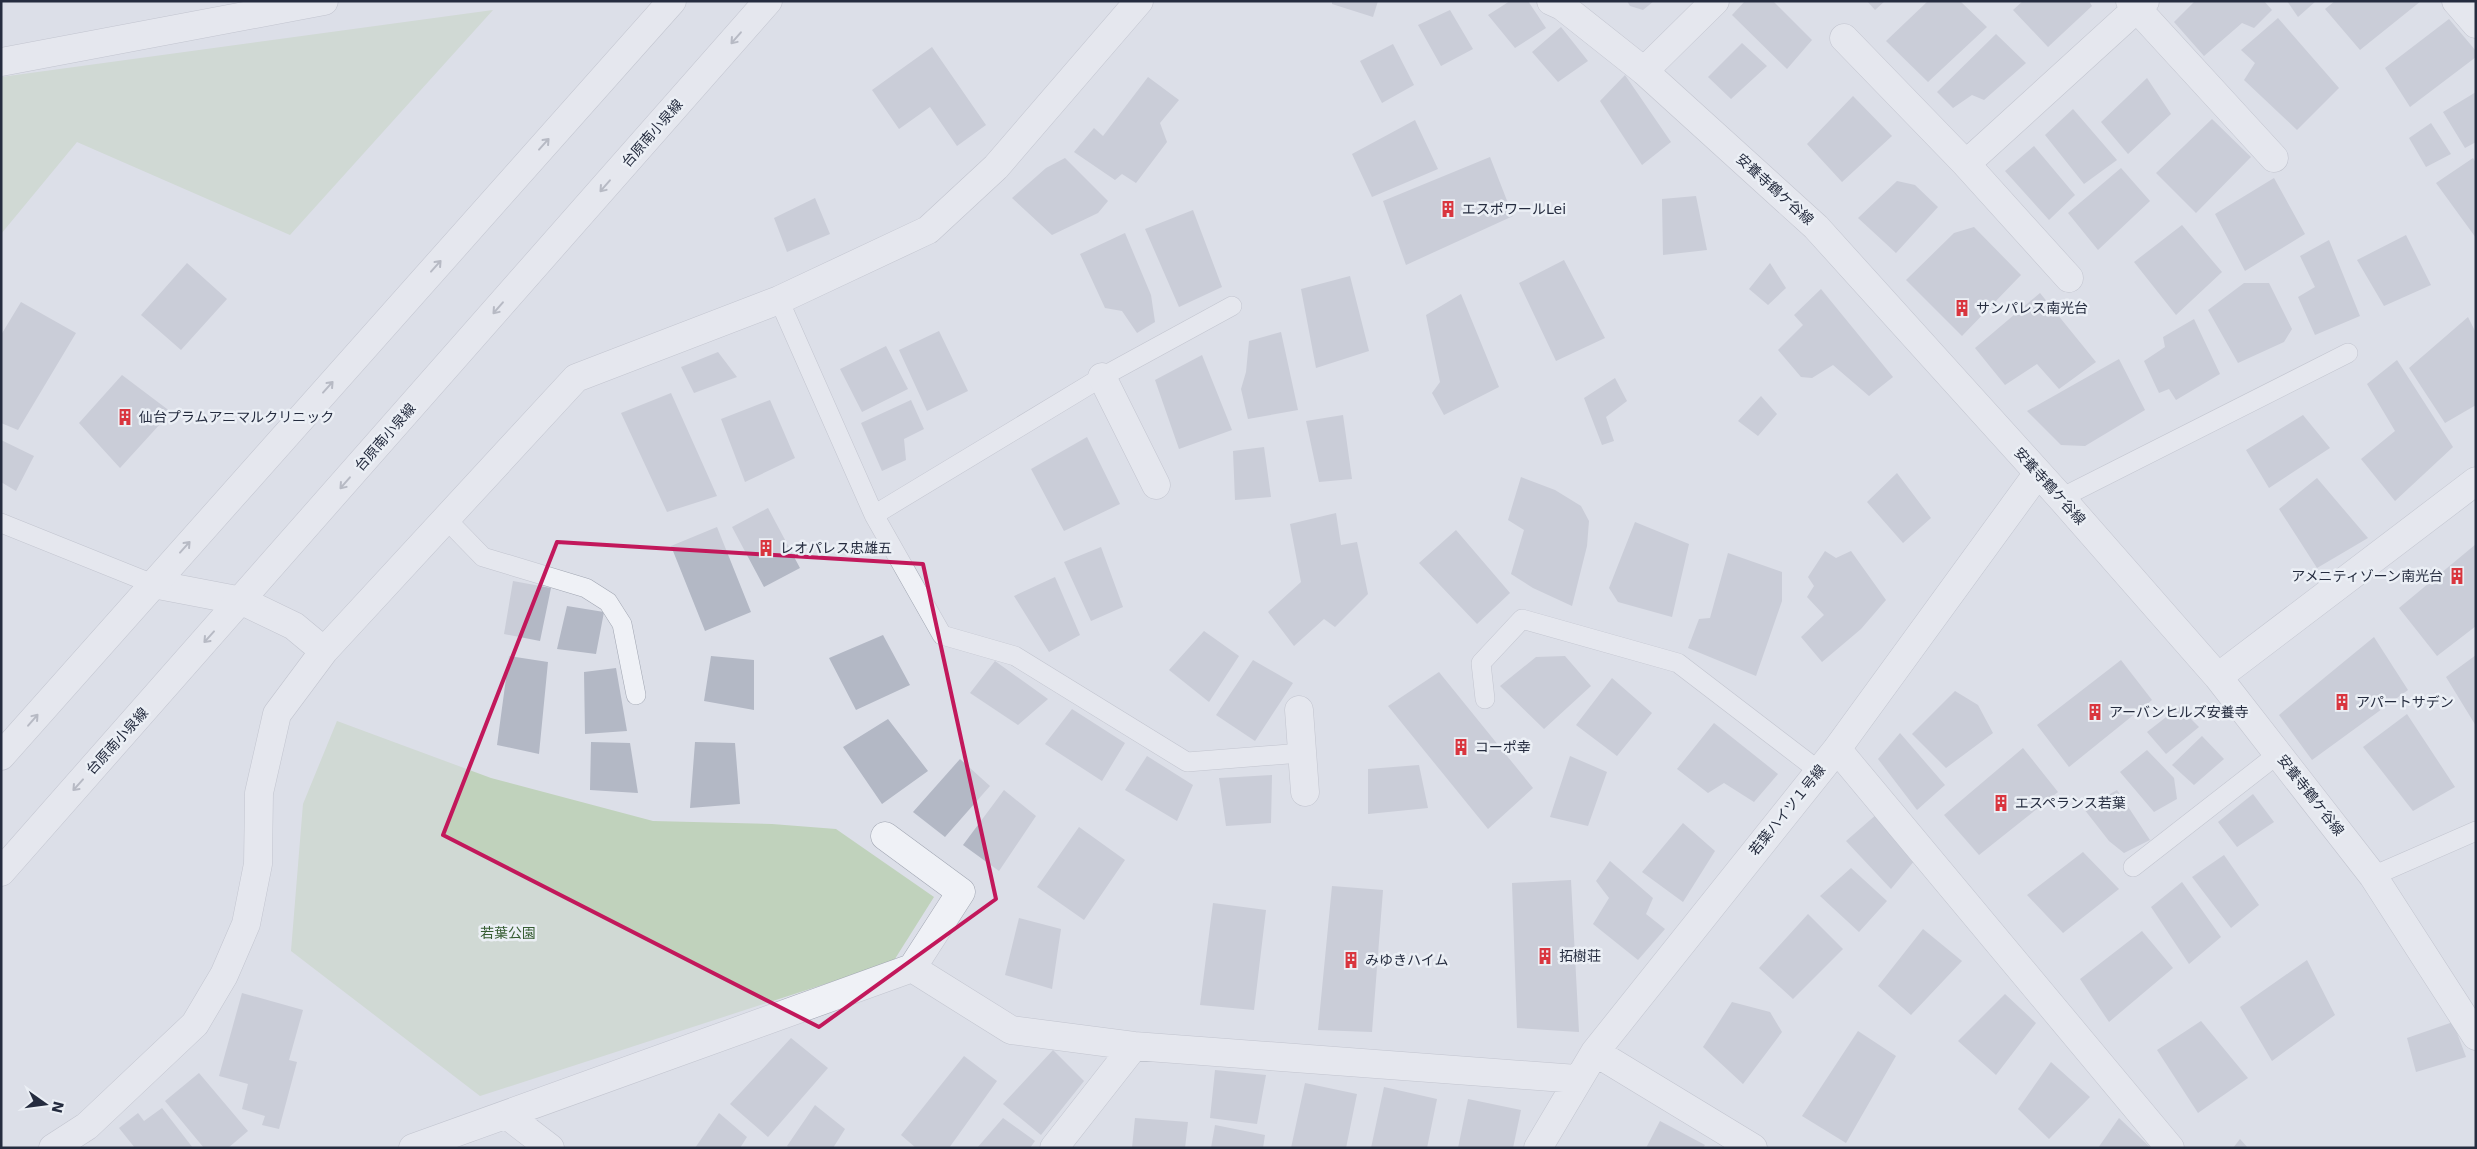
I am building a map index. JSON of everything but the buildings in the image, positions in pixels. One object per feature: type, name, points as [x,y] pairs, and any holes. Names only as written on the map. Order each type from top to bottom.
[{"type":"street","points":[[1,62],[324,1]]},
{"type":"street","points":[[1,756],[672,1]]},
{"type":"street","name":"台原南小泉線","points":[[1,872],[242,601],[768,1]]},
{"type":"street","points":[[53,1148],[87,1126],[195,1024],[224,975],[246,924],[258,864],[258,792],[277,714],[324,651],[576,378],[780,300],[928,230],[996,167],[1140,1]]},
{"type":"street","name":"安養寺鶴ケ谷線","points":[[1551,1],[1562,6],[1644,71],[1816,227],[2061,498],[2218,677],[2373,876],[2476,1036]]},
{"type":"street","points":[[1644,71],[1714,1]]},
{"type":"street","points":[[2456,1],[2476,24]]},
{"type":"street","points":[[1966,164],[2137,4],[2274,158]]},
{"type":"street","points":[[1844,38],[1966,164],[2069,278]]},
{"type":"street","points":[[1102,377],[1156,485]]},
{"type":"street","name":"若葉ハイツ１号線","points":[[1538,1148],[1577,1079],[1595,1052],[1837,749],[2038,473]]},
{"type":"street","points":[[2218,677],[2476,481]]},
{"type":"street","points":[[153,584],[242,601],[294,626],[324,651]]},
{"type":"street","points":[[1299,710],[1305,792]]},
{"type":"street","points":[[1837,749],[2170,1148]]},
{"type":"street","points":[[413,1148],[912,968],[961,892],[885,836]]},
{"type":"street","points":[[912,968],[1010,1030],[1134,1046],[1577,1079]]},
{"type":"street","points":[[1054,1148],[1134,1046]]},
{"type":"street","points":[[1595,1052],[1752,1148]]},
{"type":"street","points":[[507,1115],[550,1148]]},
{"type":"lane","points":[[780,300],[874,514],[942,634],[1016,656],[1188,762],[1301,753]]},
{"type":"lane","points":[[874,514],[1102,377],[1232,306]]},
{"type":"lane","points":[[2061,498],[2348,353]]},
{"type":"lane","points":[[446,519],[483,557],[586,588],[608,602],[622,624],[636,695]]},
{"type":"lane","points":[[1,523],[153,584]]},
{"type":"lane","points":[[1485,699],[1481,663],[1522,619],[1678,663],[1819,771]]},
{"type":"lane","points":[[2134,867],[2278,754]]},
{"type":"lane","points":[[2373,876],[2476,831]]},
{"type":"highlighted area","points":[[557,542],[923,564],[996,899],[819,1027],[443,835]]},
{"type":"green space","points":[[493,10],[290,235],[77,142],[1,234],[1,77]]},
{"type":"green space","name":"若葉公園","points":[[337,721],[491,778],[653,821],[772,824],[836,829],[934,897],[893,962],[480,1096],[291,951],[303,804]]},
{"type":"place","name":"エスポワールLei","points":[[1448,209]]},
{"type":"place","name":"サンパレス南光台","points":[[1962,308]]},
{"type":"place","name":"仙台プラムアニマルクリニック","points":[[125,417]]},
{"type":"place","name":"レオパレス忠雄五","points":[[766,548]]},
{"type":"place","name":"アメニティゾーン南光台","points":[[2457,576]]},
{"type":"place","name":"アパートサデン","points":[[2342,702]]},
{"type":"place","name":"アーバンヒルズ安養寺","points":[[2095,712]]},
{"type":"place","name":"コーポ幸","points":[[1461,747]]},
{"type":"place","name":"エスペランス若葉","points":[[2001,803]]},
{"type":"place","name":"拓樹荘","points":[[1545,956]]},
{"type":"place","name":"みゆきハイム","points":[[1351,960]]}]
